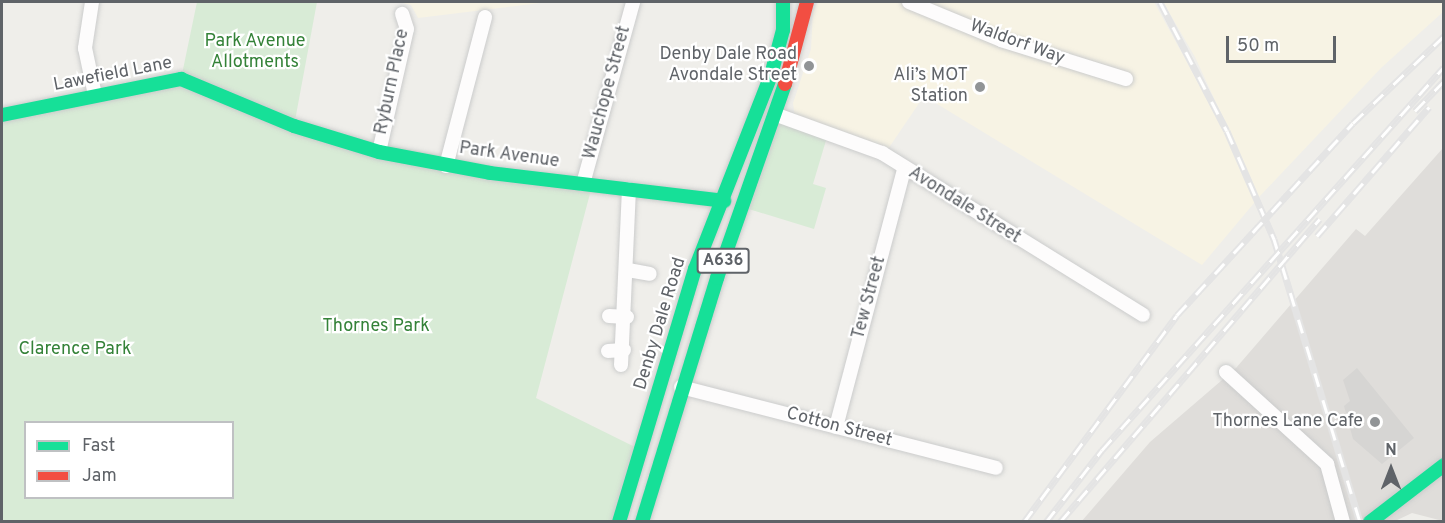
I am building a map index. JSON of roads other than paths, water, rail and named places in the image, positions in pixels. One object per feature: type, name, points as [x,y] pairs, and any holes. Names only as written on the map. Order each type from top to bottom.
[{"type":"main road","name":"Denby Dale Road","points":[[618,522],[695,269],[724,201],[771,75],[783,30],[783,2]]},
{"type":"main road","name":"Denby Dale Road","points":[[642,522],[681,387],[777,115],[807,2]]},
{"type":"main road","name":"Lawefield Lane","points":[[2,115],[181,79],[294,126]]},
{"type":"main road","name":"Park Avenue","points":[[294,126],[379,152],[446,166],[724,201]]},
{"type":"main road","points":[[1370,522],[1443,465]]},
{"type":"street","points":[[92,2],[85,48],[95,95]]},
{"type":"street","name":"Wauchope Street","points":[[583,184],[633,2]]},
{"type":"street","name":"Waldorf Way","points":[[909,2],[1001,40],[1126,79]]},
{"type":"street","name":"Ryburn Place","points":[[379,152],[407,29],[402,14]]},
{"type":"street","points":[[446,166],[485,17]]},
{"type":"street","name":"Avondale Street","points":[[777,115],[859,142],[1143,315]]},
{"type":"street","name":"Tew Street","points":[[836,427],[904,170]]},
{"type":"street","points":[[621,365],[627,317],[629,189]]},
{"type":"street","points":[[628,270],[650,274]]},
{"type":"street","points":[[609,316],[627,317]]},
{"type":"street","points":[[608,351],[624,350]]},
{"type":"street","points":[[1226,372],[1327,464],[1343,522]]},
{"type":"street","name":"Cotton Street","points":[[681,387],[996,468]]},
{"type":"railway","points":[[1160,2],[1227,131],[1274,239],[1360,522]]},
{"type":"railway","points":[[1024,522],[1177,315],[1353,123],[1444,36]]},
{"type":"railway","points":[[1046,522],[1102,450],[1444,67]]},
{"type":"railway","points":[[1415,111],[1444,81]]},
{"type":"railway","points":[[1317,236],[1429,107]]},
{"type":"railway","points":[[1060,522],[1320,219]]},
{"type":"place","name":"Denby Dale Road Avondale Street","points":[[809,66]]},
{"type":"place","name":"Ali’s MOT Station","points":[[980,87]]},
{"type":"place","name":"Thornes Lane Cafe","points":[[1375,422]]},
{"type":"park label","name":"Park Avenue Allotments","points":[[255,53]]},
{"type":"park label","name":"Thornes Park","points":[[376,327]]},
{"type":"park label","name":"Clarence Park","points":[[75,350]]}]
